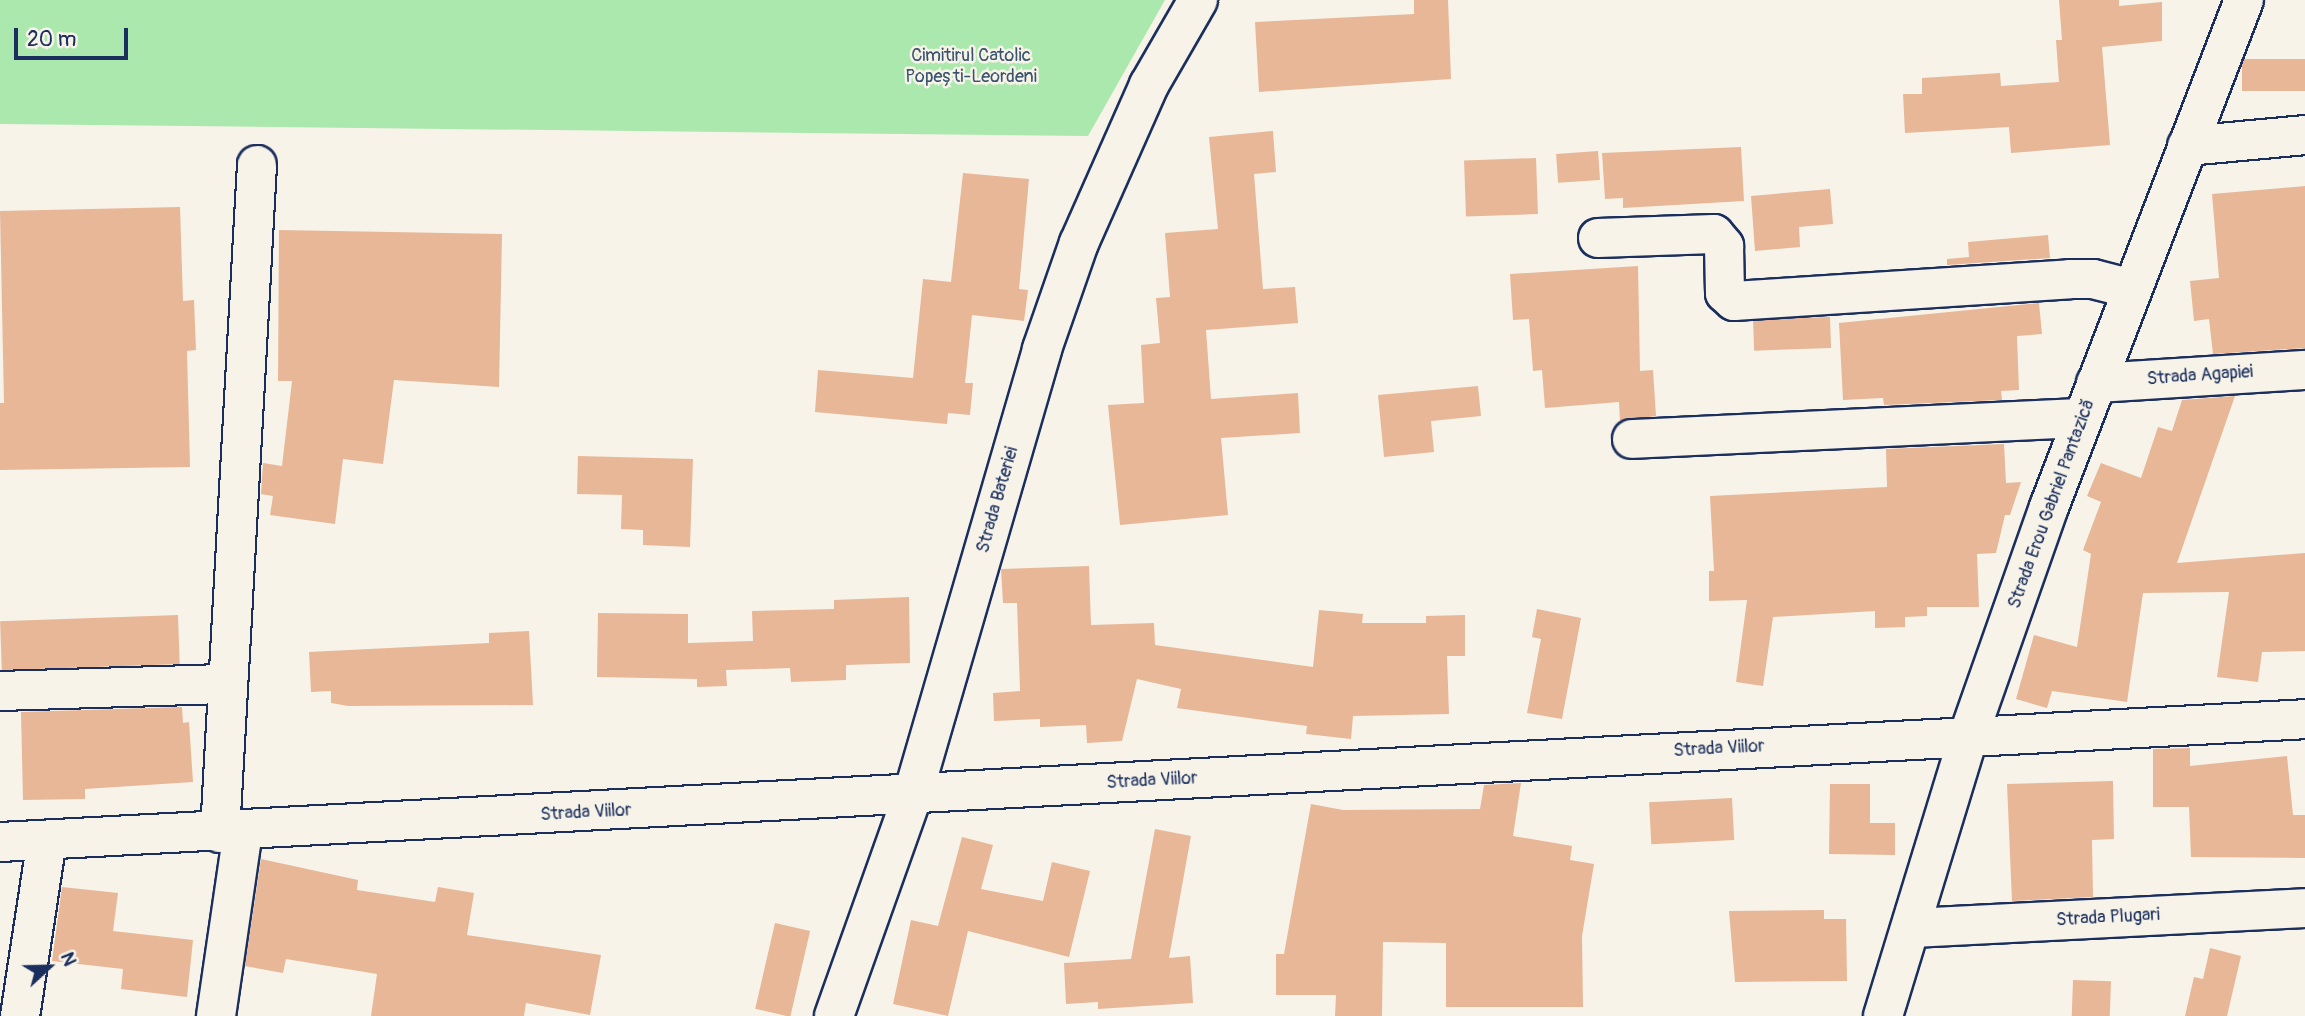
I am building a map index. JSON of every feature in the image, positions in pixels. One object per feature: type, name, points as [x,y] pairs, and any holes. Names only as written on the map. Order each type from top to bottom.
[{"type":"street","name":"Strada Bateriei","points":[[834,1016],[913,794],[1042,349],[1079,243],[1149,85],[1198,0]]},
{"type":"street","name":"Strada Erou Gabriel Pantazică","points":[[1883,1016],[1969,734],[2082,418],[2244,0]]},
{"type":"street","points":[[2187,146],[2305,135]]},
{"type":"street","points":[[216,1016],[231,833],[228,684],[257,164]]},
{"type":"street","points":[[1598,238],[1714,234],[1724,246],[1725,293],[1734,301],[2070,279],[2093,279],[2132,289]]},
{"type":"street","name":"Strada Agapiei","points":[[2096,383],[2305,370]]},
{"type":"street","points":[[1632,439],[2082,418]]},
{"type":"street","points":[[0,691],[228,684]]},
{"type":"street","name":"Strada Viilor","points":[[0,842],[231,833],[1969,734],[2305,719]]},
{"type":"street","points":[[20,1016],[47,840]]},
{"type":"street","name":"Strada Plugari","points":[[1912,928],[2305,908]]},
{"type":"green space","name":"Cimitirul Catolic Popești-Leordeni","points":[[0,0],[1165,0],[1088,136],[0,124]]},
{"type":"building","points":[[1414,0],[1448,0],[1451,79],[1259,92],[1255,22],[1414,14]]},
{"type":"building","points":[[2059,0],[2119,0],[2119,6],[2162,2],[2162,41],[2102,47],[2110,145],[2011,153],[2009,127],[1905,133],[1903,94],[1922,94],[1922,78],[2000,73],[2001,86],[2059,82],[2056,40],[2062,40]]},
{"type":"building","points":[[2242,59],[2305,59],[2305,91],[2242,91]]},
{"type":"building","points":[[1273,131],[1276,172],[1254,174],[1263,289],[1295,287],[1298,323],[1206,330],[1211,399],[1298,393],[1300,433],[1221,438],[1228,515],[1120,525],[1108,405],[1144,403],[1141,345],[1160,343],[1156,298],[1170,297],[1165,233],[1218,229],[1209,137]]},
{"type":"building","points":[[1741,147],[1744,201],[1623,208],[1623,198],[1605,199],[1602,153]]},
{"type":"building","points":[[1598,151],[1600,180],[1558,183],[1556,154]]},
{"type":"building","points":[[1536,158],[1538,214],[1466,216],[1464,161]]},
{"type":"building","points":[[963,173],[1029,179],[1019,289],[1028,290],[1024,321],[972,315],[965,383],[973,383],[970,415],[948,413],[947,424],[815,412],[818,370],[913,378],[923,279],[951,282]]},
{"type":"building","points":[[2305,186],[2305,348],[2213,354],[2209,319],[2194,321],[2190,281],[2219,278],[2212,194]]},
{"type":"building","points":[[1830,189],[1833,224],[1799,227],[1800,247],[1755,251],[1751,196]]},
{"type":"building","points":[[180,207],[183,301],[194,300],[196,350],[187,351],[190,467],[0,470],[0,403],[4,403],[0,211]]},
{"type":"building","points":[[279,230],[502,234],[499,387],[394,380],[383,464],[343,459],[335,524],[270,515],[273,496],[261,494],[263,463],[282,466],[292,381],[278,381]]},
{"type":"building","points":[[2048,235],[2050,258],[1947,265],[1947,259],[1969,257],[1968,242]]},
{"type":"building","points":[[1638,266],[1640,371],[1653,370],[1656,416],[1620,421],[1619,402],[1545,408],[1542,370],[1533,371],[1529,319],[1513,320],[1510,274]]},
{"type":"building","points":[[2039,303],[2042,334],[2017,336],[2019,390],[2001,391],[2002,400],[1884,405],[1883,398],[1843,400],[1839,323]]},
{"type":"building","points":[[1830,317],[1831,348],[1754,351],[1753,320]]},
{"type":"building","points":[[1478,386],[1481,416],[1431,421],[1434,452],[1384,457],[1378,395]]},
{"type":"building","points":[[2235,396],[2177,563],[2305,553],[2305,651],[2262,652],[2258,682],[2217,677],[2229,592],[2143,593],[2127,702],[2052,691],[2047,708],[2016,699],[2034,635],[2077,647],[2091,554],[2083,550],[2101,502],[2087,496],[2101,463],[2141,478],[2158,427],[2172,431],[2182,400]]},
{"type":"building","points":[[2004,444],[2006,483],[2021,482],[2010,515],[2005,515],[1996,553],[1977,554],[1979,607],[1927,607],[1927,616],[1905,617],[1905,627],[1875,628],[1875,611],[1773,617],[1763,686],[1736,682],[1747,600],[1709,601],[1709,571],[1714,571],[1710,496],[1887,487],[1886,449]]},
{"type":"building","points":[[578,456],[693,459],[690,547],[643,545],[643,530],[621,529],[622,495],[577,494]]},
{"type":"building","points":[[1089,566],[1091,625],[1154,623],[1155,645],[1313,667],[1319,610],[1363,614],[1362,623],[1426,623],[1426,616],[1465,615],[1465,656],[1447,656],[1449,714],[1353,716],[1351,739],[1306,734],[1307,726],[1177,708],[1181,689],[1137,679],[1122,741],[1087,743],[1086,725],[1040,727],[1040,719],[994,721],[993,693],[1020,691],[1017,603],[1003,603],[1001,569]]},
{"type":"building","points":[[909,597],[910,663],[846,665],[846,680],[791,682],[790,668],[726,670],[727,686],[697,687],[697,679],[597,677],[598,613],[688,614],[688,643],[753,641],[752,611],[834,609],[834,600]]},
{"type":"building","points":[[1537,609],[1581,618],[1562,719],[1527,713],[1541,639],[1532,637]]},
{"type":"building","points":[[178,615],[180,664],[2,670],[0,621]]},
{"type":"building","points":[[529,631],[533,705],[348,706],[331,703],[331,691],[311,692],[309,652],[489,643],[489,633]]},
{"type":"building","points":[[182,707],[183,723],[189,722],[193,782],[85,789],[85,799],[23,800],[21,712]]},
{"type":"building","points":[[2190,748],[2190,766],[2287,756],[2293,815],[2305,815],[2305,858],[2191,857],[2189,807],[2153,807],[2153,749]]},
{"type":"building","points":[[2113,781],[2114,839],[2092,840],[2093,897],[2012,901],[2007,784]]},
{"type":"building","points":[[1521,783],[1513,836],[1572,846],[1570,860],[1594,864],[1582,936],[1583,1007],[1446,1007],[1446,943],[1383,942],[1382,1016],[1335,1016],[1336,995],[1276,995],[1276,954],[1284,954],[1311,804],[1343,810],[1480,809],[1484,785]]},
{"type":"building","points":[[1830,784],[1870,784],[1870,823],[1895,823],[1895,855],[1829,854]]},
{"type":"building","points":[[1732,798],[1734,840],[1651,844],[1649,802]]},
{"type":"building","points":[[1155,829],[1191,836],[1169,958],[1190,956],[1193,1003],[1098,1009],[1098,1002],[1066,1004],[1064,963],[1131,959]]},
{"type":"building","points":[[962,837],[993,845],[981,889],[1043,901],[1052,862],[1090,871],[1069,957],[968,931],[948,1016],[893,1004],[911,920],[938,926]]},
{"type":"building","points":[[261,859],[358,880],[357,890],[435,902],[438,887],[474,893],[467,935],[601,955],[590,1015],[526,1003],[524,1016],[371,1016],[377,974],[286,959],[283,973],[245,966]]},
{"type":"building","points":[[62,887],[118,893],[113,931],[193,940],[187,997],[121,989],[123,969],[52,961]]},
{"type":"building","points":[[1824,910],[1824,919],[1846,919],[1847,981],[1735,982],[1729,911]]},
{"type":"building","points":[[775,923],[810,931],[790,1016],[755,1009]]},
{"type":"building","points":[[2210,948],[2241,956],[2227,1016],[2185,1016],[2194,977],[2203,979]]},
{"type":"building","points":[[2073,980],[2111,981],[2110,1016],[2072,1016]]}]
